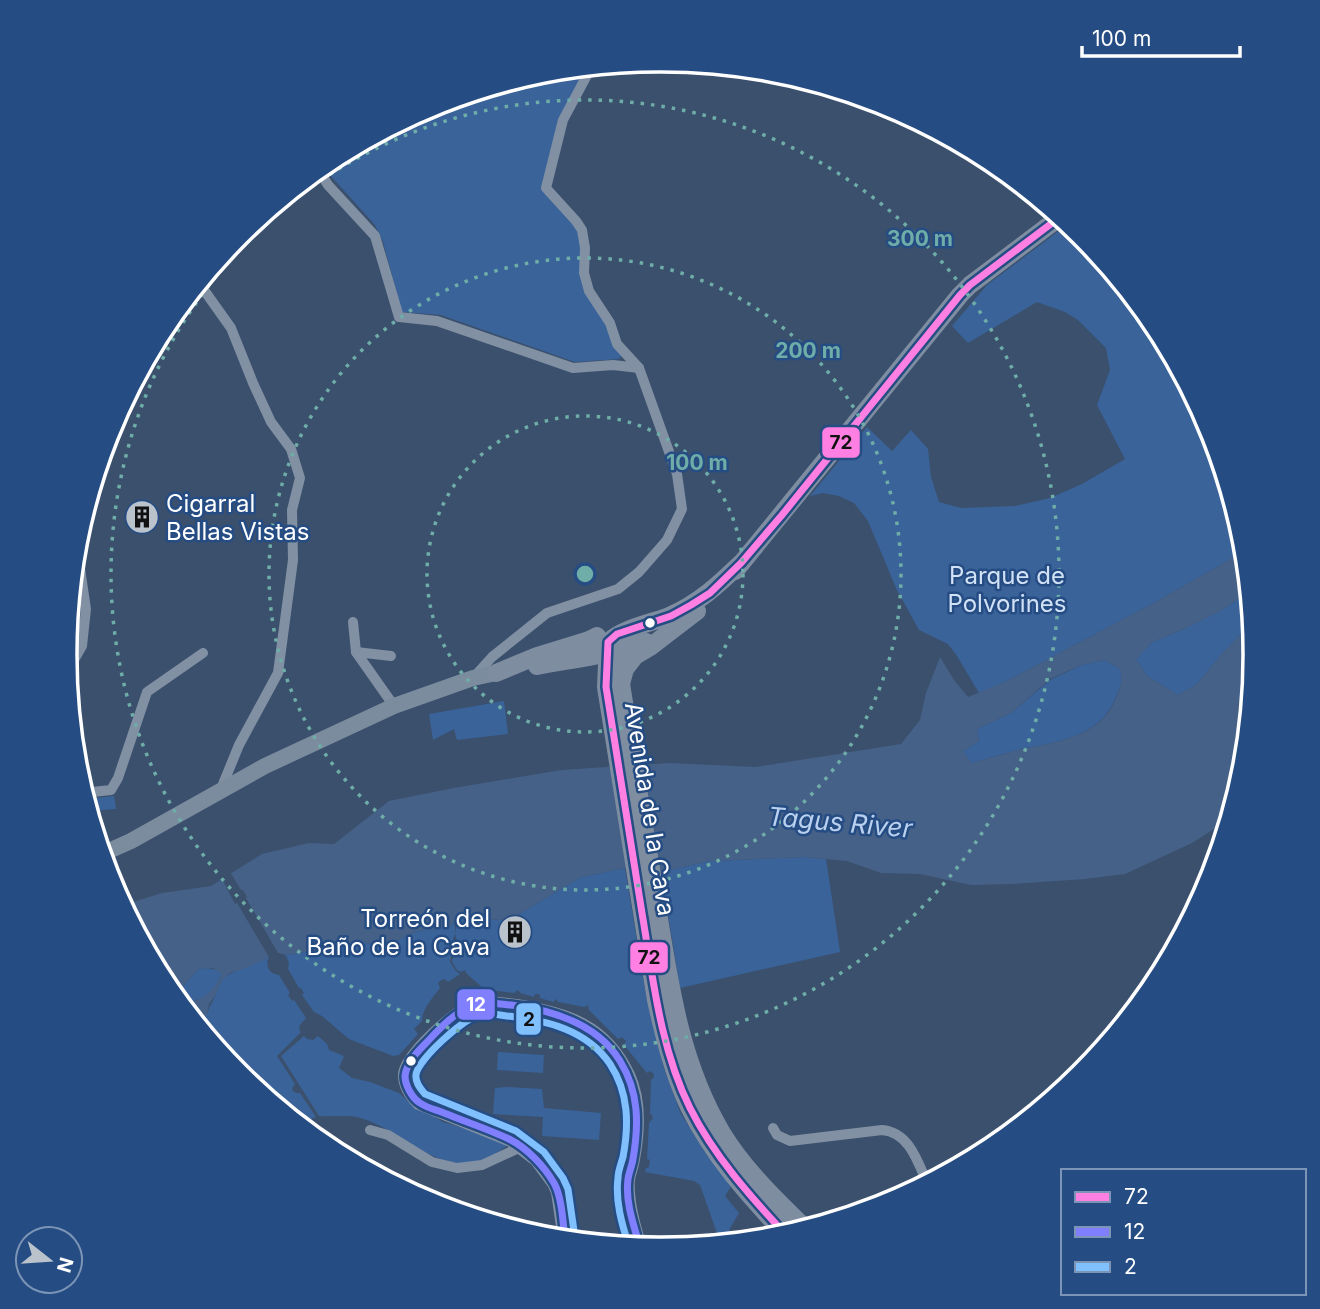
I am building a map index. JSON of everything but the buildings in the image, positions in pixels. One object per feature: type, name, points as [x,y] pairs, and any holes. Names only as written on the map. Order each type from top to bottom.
[{"type":"main road","points":[[613,686],[635,656],[713,599],[960,295],[1052,223]]},
{"type":"main road","points":[[496,673],[537,656],[589,640],[634,616],[690,597],[741,564]]},
{"type":"main road","points":[[613,686],[606,653],[608,642],[617,634],[691,605],[710,593],[741,564]]},
{"type":"main road","points":[[111,850],[265,766],[394,706],[473,678],[606,653],[635,646],[673,630]]},
{"type":"main road","points":[[589,640],[606,653]]},
{"type":"main road","points":[[569,661],[581,664],[613,686]]},
{"type":"main road","name":"Avenida de la Cava","points":[[613,686],[632,750],[657,956],[656,1000],[676,1074],[688,1105],[710,1144],[727,1169],[777,1225]]},
{"type":"main road","name":"Avenida de la Cava","points":[[613,686],[657,956],[691,1069],[723,1135],[746,1166],[798,1220]]},
{"type":"street","points":[[473,678],[492,657],[547,613],[618,589],[639,572],[667,540],[682,509],[677,474],[639,368],[617,344],[610,323],[589,291],[584,273],[585,248],[582,230],[546,188],[563,120],[586,77]]},
{"type":"street","points":[[324,179],[375,236],[399,317],[436,321],[573,368],[613,365],[639,368]]},
{"type":"street","points":[[205,291],[231,328],[271,422],[291,449],[300,478],[292,510],[293,560],[278,673],[239,745],[222,789]]},
{"type":"street","points":[[77,655],[82,646],[86,609],[81,584]]},
{"type":"street","points":[[353,622],[356,652],[394,706]]},
{"type":"street","points":[[356,652],[391,656]]},
{"type":"street","points":[[94,792],[111,790],[118,778],[147,692],[203,653]]},
{"type":"street","points":[[563,1229],[558,1192],[554,1182],[537,1160],[512,1140],[419,1103],[412,1095],[405,1074],[409,1063],[450,1019],[472,1005],[489,1003],[555,1013],[572,1019],[608,1043],[625,1068],[635,1095],[636,1132],[628,1180],[630,1207],[637,1236]]},
{"type":"street","name":"Avenida de la Cava","points":[[710,1112],[806,1218]]},
{"type":"street","points":[[773,1128],[777,1135],[790,1141],[889,1130],[909,1146],[923,1174]]},
{"type":"street","points":[[370,1130],[388,1135],[432,1162],[457,1168],[482,1166],[522,1147]]},
{"type":"green space","points":[[584,77],[562,119],[545,188],[581,231],[583,273],[623,354],[619,359],[575,362],[441,315],[402,312],[383,242],[375,225],[330,175],[369,150],[437,116],[509,92]]},
{"type":"green space","name":"Parque de Polvorines","points":[[1060,230],[1098,270],[1145,331],[1183,397],[1212,467],[1235,557],[1152,604],[1007,681],[979,693],[948,644],[919,630],[896,588],[868,521],[854,503],[823,493],[810,496],[867,427],[892,451],[911,430],[928,449],[931,477],[939,502],[961,508],[1015,506],[1050,498],[1082,484],[1125,459],[1097,405],[1110,370],[1106,348],[1078,320],[1037,302],[968,343],[952,326],[987,285]]},
{"type":"green space","points":[[1240,598],[1242,632],[1197,684],[1178,695],[1147,676],[1136,659],[1152,642],[1220,611]]},
{"type":"green space","points":[[1105,660],[1120,669],[1121,681],[1108,712],[1098,722],[1061,741],[971,763],[963,751],[979,741],[977,729],[1011,713],[1050,680],[1081,665]]},
{"type":"green space","points":[[504,701],[508,734],[457,740],[454,729],[433,740],[429,714]]},
{"type":"green space","points":[[114,796],[116,809],[99,810],[95,798]]},
{"type":"green space","points":[[805,857],[826,859],[840,952],[680,988],[661,872],[709,861]]},
{"type":"green space","points":[[625,868],[646,995],[664,1068],[680,1112],[704,1151],[732,1185],[725,1196],[739,1213],[729,1230],[732,1232],[715,1234],[717,1233],[700,1185],[694,1181],[645,1172],[650,1160],[647,1159],[649,1123],[653,1118],[650,1114],[651,1080],[654,1074],[650,1071],[647,1073],[624,1045],[626,1041],[622,1037],[618,1039],[589,1010],[588,1005],[584,1007],[558,1002],[556,999],[553,1002],[540,998],[538,994],[534,997],[518,990],[514,993],[489,990],[487,987],[483,988],[465,970],[457,970],[452,962],[458,941],[457,918],[509,920],[581,877]]},
{"type":"green space","points":[[454,921],[456,934],[450,962],[460,974],[448,982],[445,979],[438,983],[440,988],[426,1008],[422,1021],[414,1029],[418,1034],[399,1055],[393,1056],[349,1039],[314,1012],[288,969],[289,962],[285,955],[365,943],[387,945],[417,931],[450,927]]},
{"type":"green space","points":[[269,957],[269,969],[279,975],[290,993],[288,995],[306,1018],[300,1025],[301,1032],[277,1056],[295,1084],[293,1091],[300,1093],[316,1117],[309,1120],[276,1093],[248,1067],[202,1015],[207,1014],[223,979]]},
{"type":"green space","points":[[198,969],[217,970],[222,974],[208,994],[192,1001],[182,987]]},
{"type":"green space","points":[[304,1036],[313,1040],[318,1036],[327,1044],[329,1050],[344,1056],[339,1068],[352,1078],[399,1093],[443,1122],[499,1139],[507,1146],[484,1160],[450,1162],[419,1149],[373,1122],[353,1116],[319,1116],[281,1056]]},
{"type":"green space","points":[[498,1052],[544,1055],[543,1073],[497,1070]]},
{"type":"green space","points":[[495,1088],[542,1089],[544,1108],[601,1113],[599,1140],[542,1136],[543,1117],[493,1114]]},
{"type":"water","name":"Tagus River","points":[[1235,557],[1240,598],[1220,611],[1152,642],[1136,659],[1147,676],[1178,695],[1197,684],[1242,632],[1242,693],[1238,731],[1232,768],[1216,827],[1192,843],[1125,874],[1085,879],[971,885],[920,874],[881,873],[847,861],[805,857],[709,861],[661,872],[625,868],[581,877],[509,920],[456,918],[450,927],[417,931],[387,945],[365,943],[285,955],[278,953],[230,973],[222,980],[209,1004],[207,1015],[203,1015],[192,1001],[208,994],[222,974],[213,968],[198,969],[182,987],[155,946],[133,903],[162,893],[211,886],[262,854],[309,843],[334,844],[389,801],[561,770],[670,763],[756,767],[901,744],[920,720],[926,693],[940,657],[968,697],[1007,681]],"holes":[[[1105,660],[1120,669],[1121,678],[1108,713],[1087,730],[1061,741],[971,763],[963,751],[979,741],[977,729],[1011,713],[1050,679],[1081,665]]]},
{"type":"pier","points":[[229,870],[278,953],[288,958],[279,956],[267,962],[269,957],[220,875]]},
{"type":"transit line","name":"72","points":[[777,1225],[710,1143],[690,1108],[671,1061],[654,987],[606,687],[608,642],[617,634],[671,616],[710,593],[741,563],[782,515],[960,295],[1052,223]]},
{"type":"transit line","name":"12","points":[[564,1229],[557,1189],[534,1158],[509,1139],[423,1105],[414,1098],[405,1080],[406,1071],[417,1053],[449,1020],[474,1005],[511,1005],[557,1015],[599,1037],[620,1061],[631,1084],[636,1108],[635,1146],[627,1188],[637,1236]]},
{"type":"transit line","name":"2","points":[[574,1230],[568,1189],[544,1152],[516,1131],[425,1094],[417,1083],[418,1068],[424,1060],[443,1040],[474,1017],[487,1014],[551,1024],[590,1043],[610,1064],[621,1086],[626,1109],[626,1133],[617,1195],[626,1236]]},
{"type":"place","name":"Cigarral Bellas Vistas","points":[[142,517]]},
{"type":"place","name":"Torreón del Baño de la Cava","points":[[515,932]]}]
